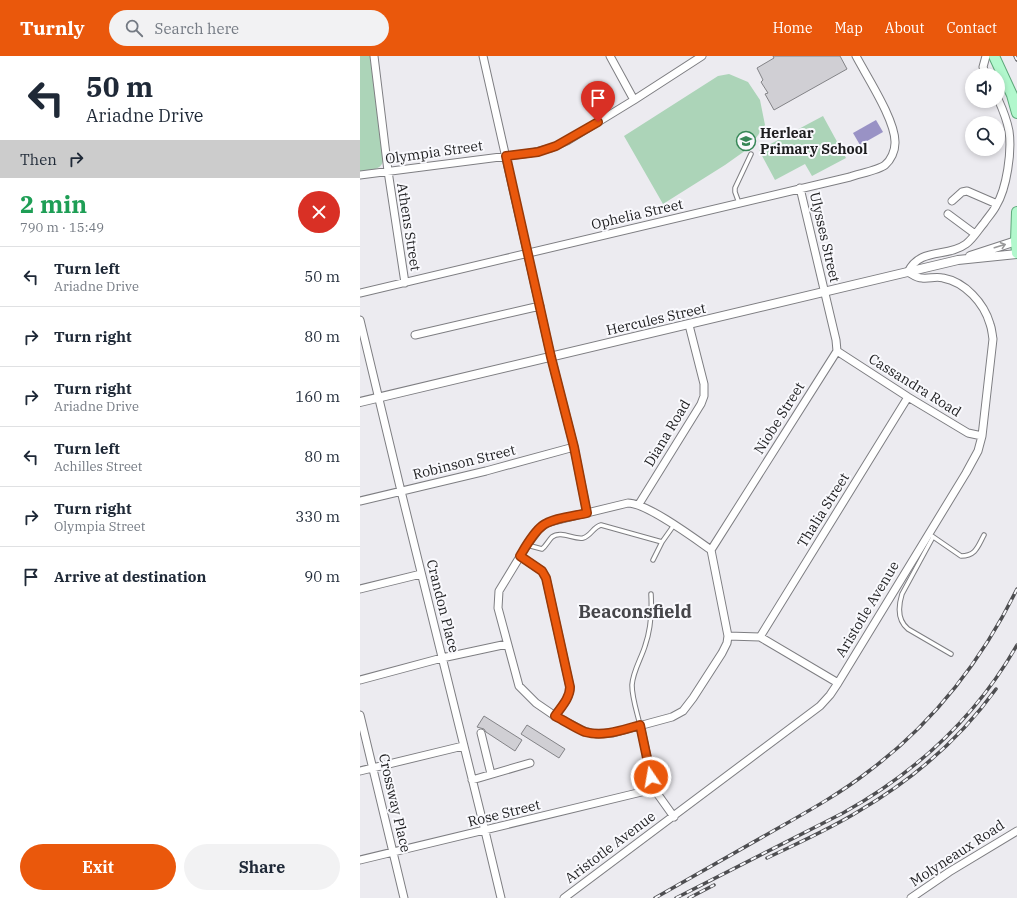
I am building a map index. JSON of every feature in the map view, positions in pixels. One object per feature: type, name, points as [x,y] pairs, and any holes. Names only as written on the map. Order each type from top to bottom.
[{"type":"main road","points":[[994,56],[1012,95],[1017,113]]},
{"type":"main road","points":[[1017,212],[1017,254]]},
{"type":"street","name":"Athens Street","points":[[374,56],[388,171],[405,283]]},
{"type":"street","points":[[483,56],[551,357],[574,447],[587,513]]},
{"type":"street","points":[[610,56],[634,100]]},
{"type":"street","name":"Olympia Street","points":[[360,175],[538,152],[556,146],[634,100],[702,56]]},
{"type":"street","name":"Ophelia Street","points":[[360,293],[850,177],[884,166],[890,160],[893,153],[895,143],[894,133],[887,114],[856,56]]},
{"type":"street","points":[[983,68],[986,56]]},
{"type":"street","points":[[908,272],[911,265],[918,258],[958,248],[966,244],[997,204],[1005,184],[1010,146],[1009,131],[1002,108]]},
{"type":"street","name":"Ulysses Street","points":[[800,188],[824,292]]},
{"type":"street","points":[[952,201],[962,192],[967,191],[997,204]]},
{"type":"street","points":[[948,214],[975,234]]},
{"type":"street","name":"Hercules Street","points":[[360,402],[958,260],[1016,241]]},
{"type":"street","name":"Hercules Street","points":[[958,260],[1017,254]]},
{"type":"street","name":"Aristotle Avenue","points":[[564,898],[820,706],[838,683],[931,536],[978,451],[982,436],[993,339],[990,324],[981,307],[966,288],[947,279],[936,277],[922,278],[908,272]]},
{"type":"street","points":[[824,292],[836,340],[837,351]]},
{"type":"street","points":[[415,336],[540,306]]},
{"type":"street","name":"Crandon Place","points":[[360,320],[400,491],[485,830],[500,898]]},
{"type":"street","name":"Diana Road","points":[[639,504],[704,396],[704,384],[689,325]]},
{"type":"street","name":"Cassandra Road","points":[[837,351],[908,397],[968,433],[982,436]]},
{"type":"street","name":"Niobe Street","points":[[710,550],[837,351]]},
{"type":"street","name":"Thalia Street","points":[[760,636],[908,397]]},
{"type":"street","name":"Robinson Street","points":[[360,501],[486,471],[574,447]]},
{"type":"street","points":[[628,503],[639,504],[674,525],[710,550],[728,636],[727,643],[722,653],[683,711],[672,717],[613,733],[596,734],[584,731],[555,716],[536,702],[519,686],[498,608],[499,591],[527,545],[539,529],[547,523],[587,513],[628,503]]},
{"type":"street","points":[[520,556],[542,571],[546,578],[570,687],[568,698],[555,716]]},
{"type":"street","points":[[360,589],[421,574]]},
{"type":"street","points":[[728,636],[760,636],[838,683]]},
{"type":"street","points":[[360,680],[442,658],[507,644]]},
{"type":"street","name":"Crossway Place","points":[[360,715],[404,898]]},
{"type":"street","points":[[640,725],[654,790],[674,817]]},
{"type":"street","points":[[481,733],[491,774]]},
{"type":"street","points":[[360,771],[463,746]]},
{"type":"street","points":[[472,780],[530,763]]},
{"type":"street","name":"Rose Street","points":[[360,860],[654,790]]},
{"type":"street","name":"Molyneaux Road","points":[[911,898],[949,872],[1017,831]]},
{"type":"lane","points":[[739,203],[735,188],[751,154]]},
{"type":"lane","points":[[527,545],[542,549],[548,544],[552,537],[558,535],[582,539],[588,536],[597,526],[601,525],[662,542]]},
{"type":"lane","points":[[653,560],[662,542],[674,525]]},
{"type":"lane","points":[[951,654],[908,630],[903,625],[899,617],[902,594],[931,536],[961,556],[966,556],[974,553],[984,535]]},
{"type":"lane","points":[[640,725],[632,685],[635,669],[648,638],[652,612],[651,594]]},
{"type":"green space","points":[[360,56],[370,56],[383,161],[380,167],[360,171]]},
{"type":"green space","points":[[729,74],[748,82],[760,100],[765,125],[749,148],[663,204],[624,136],[718,76]]},
{"type":"green space","points":[[823,116],[846,158],[812,176],[805,164],[775,180],[759,150]]},
{"type":"shaded area","points":[[876,120],[883,132],[860,145],[853,133]]},
{"type":"building","points":[[773,56],[840,56],[847,69],[774,110],[765,94],[768,93],[761,82],[763,80],[757,68],[774,58]]},
{"type":"building","points":[[484,716],[522,740],[515,751],[486,732],[484,729],[477,727]]},
{"type":"building","points":[[527,725],[565,749],[559,758],[521,734]]},
{"type":"railway","points":[[1015,56],[1017,60]]},
{"type":"railway","points":[[655,898],[806,813],[857,780],[892,753],[914,733],[954,689],[988,641],[1017,589]]},
{"type":"railway","points":[[676,898],[843,813],[895,780],[942,741],[963,719],[983,696],[1017,645]]},
{"type":"railway","points":[[767,858],[848,818],[898,786],[951,741],[967,725],[996,689]]},
{"type":"railway","points":[[689,898],[714,885]]},
{"type":"place","name":"Herlear Primary School","points":[[746,141]]},
{"type":"district","name":"Beaconsfield","points":[[635,612]]},
{"type":"route","points":[[598,122],[567,141],[546,150],[506,156],[551,357],[574,447],[587,513],[543,525],[520,556],[542,571],[546,578],[570,687],[568,698],[555,716],[584,731],[596,734],[613,733],[640,725],[651,777]]}]
